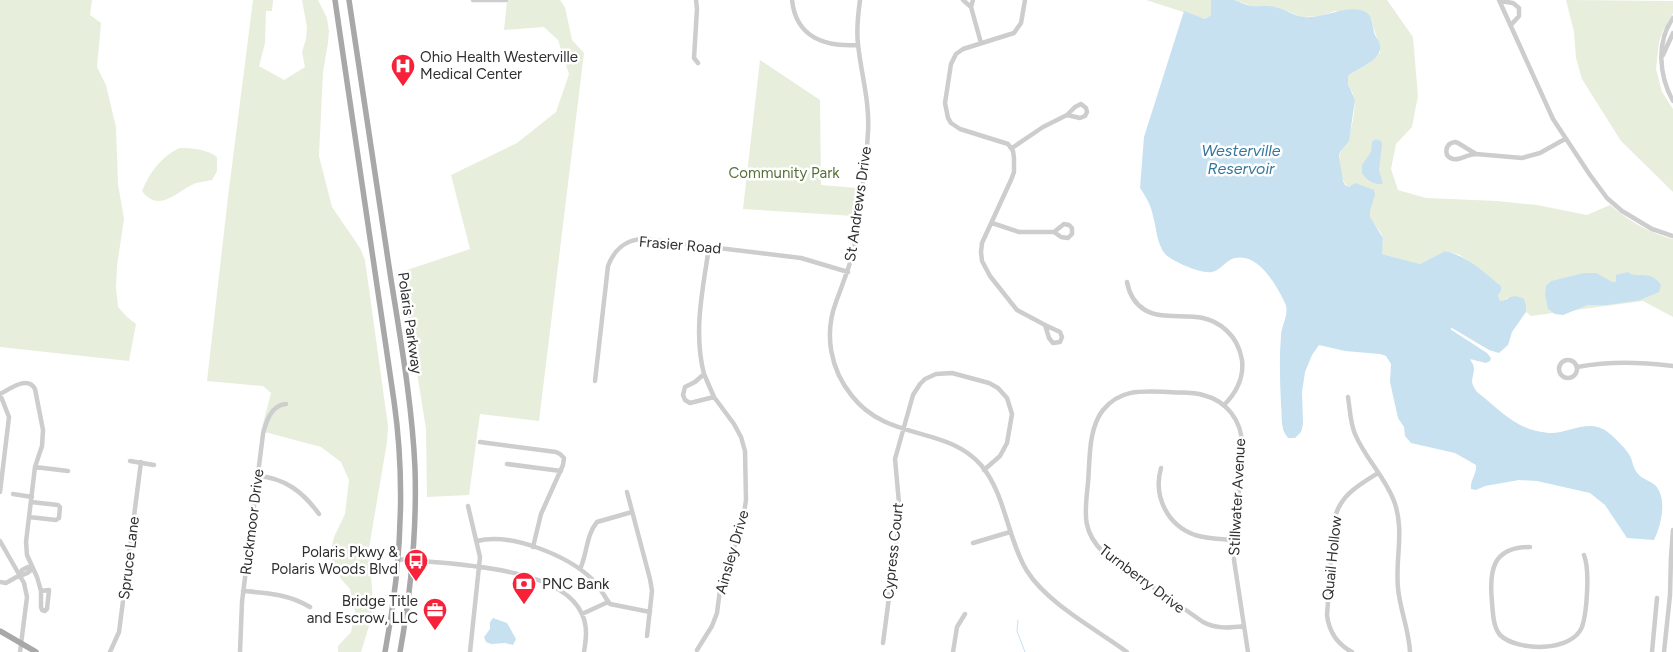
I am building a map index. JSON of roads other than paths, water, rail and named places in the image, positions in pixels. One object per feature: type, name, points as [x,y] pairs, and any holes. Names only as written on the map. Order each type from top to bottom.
[{"type":"main road","name":"Polaris Parkway","points":[[335,0],[397,425],[401,495],[398,559],[386,652]]},
{"type":"main road","name":"Polaris Parkway","points":[[349,0],[409,403],[415,468],[413,561],[407,614],[400,652]]},
{"type":"main road","points":[[0,631],[36,652]]},
{"type":"street","points":[[473,0],[506,0]]},
{"type":"street","points":[[696,0],[694,58],[698,63]]},
{"type":"street","points":[[792,0],[794,11],[801,25],[816,39],[830,45],[858,45]]},
{"type":"street","name":"St Andrews Drive","points":[[860,0],[858,45],[868,107],[868,131],[855,243],[848,272],[836,302],[830,328],[830,343],[836,369],[846,389],[861,406],[884,423],[952,444],[968,454],[984,470],[996,488],[1021,559],[1039,586],[1056,601],[1127,652]]},
{"type":"street","points":[[963,0],[971,6]]},
{"type":"street","points":[[973,0],[971,6],[981,43]]},
{"type":"street","points":[[1026,0],[1018,30],[1010,36],[981,43],[963,50],[953,59],[946,113],[951,122],[958,128],[1006,143],[1012,148],[1014,172],[982,243],[980,252],[986,272],[1017,310],[1045,325]]},
{"type":"street","points":[[1500,1],[1540,95],[1565,139],[1614,205],[1640,223],[1673,236]]},
{"type":"street","points":[[1500,1],[1513,3],[1519,8],[1519,16],[1511,25]]},
{"type":"street","points":[[1673,18],[1662,40],[1666,87],[1673,101]]},
{"type":"street","points":[[1662,56],[1673,33]]},
{"type":"street","points":[[1012,148],[1043,127],[1067,115]]},
{"type":"street","points":[[1476,154],[1455,142],[1448,146],[1446,151],[1453,160],[1470,154],[1507,158],[1531,156],[1549,149],[1565,139]]},
{"type":"street","points":[[992,223],[1019,232],[1054,232]]},
{"type":"street","name":"Frasier Road","points":[[595,381],[607,272],[610,260],[617,250],[626,243],[638,239],[801,258],[848,272]]},
{"type":"street","name":"Ainsley Drive","points":[[697,650],[712,626],[717,613],[721,582],[742,526],[746,500],[744,444],[734,424],[714,397],[704,374],[699,349],[698,333],[708,247]]},
{"type":"street","points":[[1127,282],[1133,299],[1145,310],[1157,314],[1207,319],[1222,326],[1233,337],[1241,353],[1242,373],[1235,392],[1224,405]]},
{"type":"street","points":[[1566,361],[1573,362],[1577,367],[1576,374],[1572,377],[1565,378],[1559,372],[1560,365],[1566,361]]},
{"type":"street","points":[[1577,367],[1625,361],[1673,366]]},
{"type":"street","name":"Cypress Court","points":[[882,643],[900,514],[895,459],[913,395],[920,384],[930,376],[949,373],[995,386],[1009,401],[1012,410],[1012,420],[1006,442],[1002,453],[984,470]]},
{"type":"street","points":[[704,374],[695,382],[685,387],[683,397],[687,402],[694,403],[702,399],[714,397]]},
{"type":"street","points":[[0,492],[9,417],[0,394],[28,382],[33,385],[35,390],[43,430],[42,446],[35,467],[26,542],[27,555],[41,591]]},
{"type":"street","name":"Turnberry Drive","points":[[1224,405],[1201,394],[1144,391],[1124,394],[1109,404],[1101,413],[1095,427],[1085,519],[1090,534],[1098,547],[1194,617],[1217,628],[1244,626]]},
{"type":"street","points":[[1348,397],[1354,433],[1390,492],[1398,517],[1400,533],[1398,587],[1400,606],[1408,631],[1410,652]]},
{"type":"street","name":"Ruckmoor Drive","points":[[240,652],[243,591],[262,443],[266,425],[272,412],[277,406],[286,404]]},
{"type":"street","name":"Stillwater Avenue","points":[[1224,405],[1236,419],[1242,441],[1234,540],[1234,565],[1248,652]]},
{"type":"street","points":[[480,442],[556,452],[564,458],[561,471],[541,514],[534,547]]},
{"type":"street","points":[[130,461],[152,465]]},
{"type":"street","name":"Spruce Lane","points":[[110,652],[119,632],[141,462]]},
{"type":"street","points":[[507,464],[561,471]]},
{"type":"street","points":[[35,467],[68,471]]},
{"type":"street","points":[[1161,468],[1158,480],[1161,498],[1164,508],[1173,521],[1194,534],[1217,539],[1234,540]]},
{"type":"street","name":"Quail Hollow","points":[[1352,652],[1334,636],[1330,630],[1327,615],[1334,521],[1337,510],[1348,493],[1378,473]]},
{"type":"street","points":[[258,476],[275,478],[286,482],[309,502],[319,514]]},
{"type":"street","points":[[627,492],[652,591],[647,636]]},
{"type":"street","points":[[13,494],[60,507],[59,518],[56,520],[29,517]]},
{"type":"street","points":[[468,506],[478,540],[480,567],[470,652]]},
{"type":"street","points":[[580,569],[591,532],[597,522],[632,512]]},
{"type":"street","points":[[1664,652],[1670,595],[1670,557],[1673,530]]},
{"type":"street","points":[[973,543],[1010,532]]},
{"type":"street","points":[[478,540],[502,539],[534,547],[580,569],[598,586],[608,602],[615,606],[650,612]]},
{"type":"street","points":[[0,541],[24,583],[27,597],[20,652]]},
{"type":"street","points":[[1530,547],[1510,550],[1500,557],[1494,566],[1490,583],[1493,619],[1497,631],[1510,644],[1530,651],[1562,648],[1572,642],[1579,633],[1583,623],[1588,573],[1584,555]]},
{"type":"street","points":[[398,559],[513,572],[544,583],[568,596],[578,606],[586,632],[584,652]]},
{"type":"street","points":[[0,582],[6,583],[20,576],[22,570],[28,567],[32,568]]},
{"type":"street","points":[[243,591],[285,596],[298,600],[310,607]]},
{"type":"street","points":[[1652,652],[1657,598]]},
{"type":"street","points":[[582,614],[608,602]]},
{"type":"street","points":[[953,652],[957,627],[965,614]]},
{"type":"water","name":"Westerville Reservoir","points":[[1211,0],[1234,0],[1252,6],[1272,6],[1304,17],[1355,9],[1369,15],[1380,44],[1380,50],[1367,65],[1348,76],[1348,84],[1355,100],[1349,141],[1339,156],[1345,185],[1349,187],[1355,183],[1374,190],[1375,195],[1370,217],[1383,238],[1382,254],[1420,264],[1445,251],[1475,265],[1501,286],[1498,296],[1500,301],[1513,296],[1524,299],[1526,312],[1512,332],[1508,345],[1499,353],[1489,350],[1452,328],[1450,329],[1487,353],[1491,358],[1486,363],[1470,359],[1474,368],[1473,385],[1477,392],[1518,424],[1527,428],[1556,433],[1591,426],[1608,432],[1630,455],[1637,473],[1655,485],[1659,491],[1662,512],[1654,540],[1627,538],[1605,505],[1590,493],[1537,481],[1519,480],[1485,486],[1476,490],[1471,489],[1476,465],[1455,453],[1411,443],[1405,436],[1404,427],[1398,418],[1390,382],[1391,364],[1386,356],[1380,354],[1345,351],[1319,345],[1312,355],[1305,372],[1302,392],[1303,424],[1301,432],[1295,438],[1288,438],[1282,422],[1280,371],[1281,332],[1286,315],[1286,307],[1277,288],[1266,272],[1252,260],[1235,258],[1215,271],[1207,272],[1188,267],[1170,258],[1160,246],[1151,208],[1140,188],[1144,137],[1184,11],[1205,19],[1211,15]]},
{"type":"water","points":[[1376,139],[1381,141],[1382,144],[1379,170],[1383,184],[1371,182],[1362,173],[1362,165],[1371,152],[1372,142]]},
{"type":"water","points":[[1628,272],[1635,275],[1652,277],[1661,285],[1659,292],[1640,300],[1607,305],[1588,305],[1563,315],[1555,314],[1548,309],[1545,294],[1546,286],[1551,281],[1584,273],[1596,273],[1612,282],[1616,282],[1616,275]]},
{"type":"water","points":[[493,618],[507,623],[516,639],[513,645],[486,642],[484,637],[490,629],[490,622]]},
{"type":"waterway","points":[[1018,620],[1017,631],[1025,652]]},
{"type":"place","name":"Ohio Health Westerville Medical Center","points":[[403,87]]},
{"type":"place","name":"Polaris Pkwy & Polaris Woods Blvd","points":[[416,582]]},
{"type":"place","name":"PNC Bank","points":[[524,605]]},
{"type":"place","name":"Bridge Title and Escrow, LLC","points":[[435,631]]},
{"type":"park label","name":"Community Park","points":[[784,173]]}]
